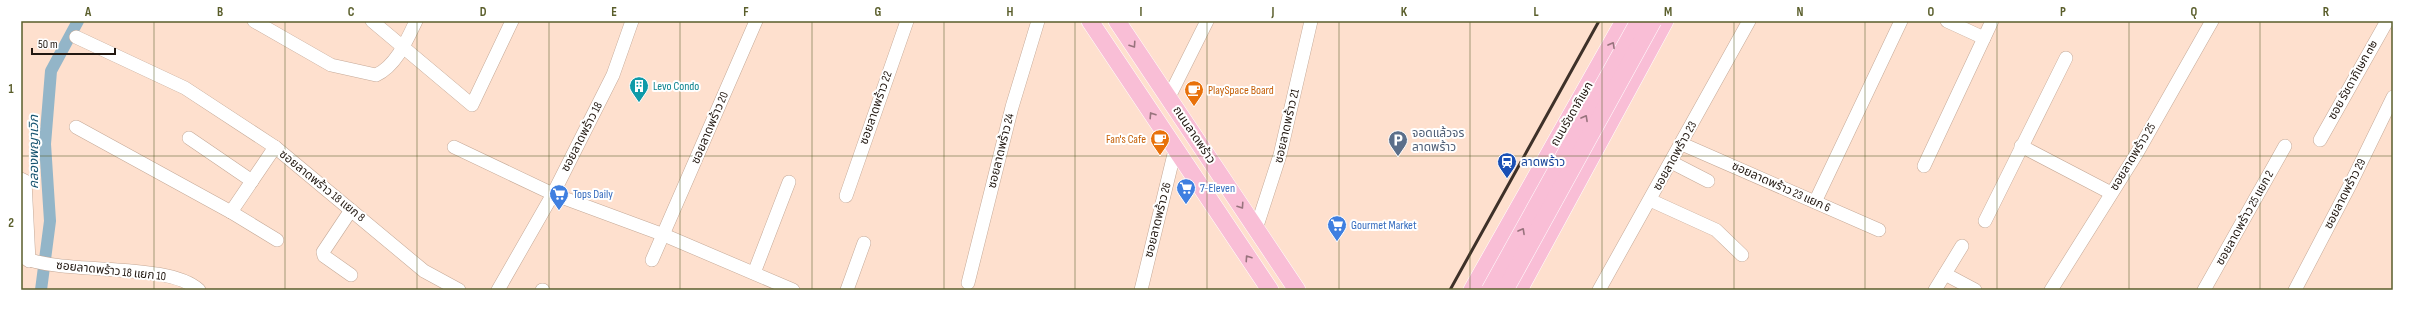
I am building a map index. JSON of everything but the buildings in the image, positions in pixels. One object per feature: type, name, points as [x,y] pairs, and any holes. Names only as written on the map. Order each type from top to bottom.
[{"type":"main road","name":"ถนนลาดพร้าว","points":[[1090,21],[1270,290]]},
{"type":"main road","name":"ถนนลาดพร้าว","points":[[1118,21],[1297,290]]},
{"type":"main road","name":"ถนนรัชดาภิเษก","points":[[1472,290],[1506,233],[1624,21]]},
{"type":"main road","name":"ถนนรัชดาภิเษก","points":[[1490,290],[1639,21]]},
{"type":"main road","points":[[1505,290],[1653,21]]},
{"type":"main road","points":[[1519,290],[1665,21]]},
{"type":"main road","points":[[1548,156],[1548,170],[1562,178],[1570,178],[1584,170]]},
{"type":"main road","points":[[1506,233],[1502,245],[1504,255],[1522,263],[1537,257]]},
{"type":"street","points":[[254,21],[330,65],[376,75],[381,72],[404,47],[416,21]]},
{"type":"street","points":[[372,21],[472,106],[512,21]]},
{"type":"street","name":"ซอยลาดพร้าว 18","points":[[498,290],[553,194],[613,75],[632,21]]},
{"type":"street","name":"ซอยลาดพร้าว 20","points":[[652,260],[756,21]]},
{"type":"street","name":"ซอยลาดพร้าว 22","points":[[846,196],[907,21]]},
{"type":"street","name":"ซอยลาดพร้าว 24","points":[[968,283],[1012,107],[1038,21]]},
{"type":"street","points":[[1168,97],[1207,21]]},
{"type":"street","name":"ซอยลาดพร้าว 21","points":[[1256,228],[1280,155],[1311,21]]},
{"type":"street","name":"ซอยลาดพร้าว 23","points":[[1599,290],[1682,144],[1749,21]]},
{"type":"street","points":[[1815,202],[1902,21]]},
{"type":"street","points":[[1947,21],[1984,38]]},
{"type":"street","points":[[1924,166],[1992,21]]},
{"type":"street","name":"ซอยลาดพร้าว 25","points":[[2051,290],[2136,153],[2212,21]]},
{"type":"street","name":"ซอย รัชดาภิเษก ๓๒","points":[[2320,140],[2387,21]]},
{"type":"street","points":[[76,37],[185,88],[275,147]]},
{"type":"street","points":[[1985,221],[2066,58]]},
{"type":"street","name":"ซอยลาดพร้าว 29","points":[[2295,290],[2351,183],[2393,97]]},
{"type":"street","points":[[76,127],[230,212],[277,240]]},
{"type":"street","points":[[189,138],[252,181]]},
{"type":"street","name":"ซอยลาดพร้าว 23 แยก 6","points":[[1682,144],[1879,230]]},
{"type":"street","points":[[2021,146],[2111,193]]},
{"type":"street","name":"ซอยลาดพร้าว 25 แยก 2","points":[[2204,290],[2285,146]]},
{"type":"street","name":"ซอยลาดพร้าว 18 แยก 8","points":[[230,212],[275,147],[424,271],[459,290]]},
{"type":"street","points":[[454,147],[553,194],[664,235],[793,290]]},
{"type":"street","name":"ซอยลาดพร้าว 26","points":[[1141,290],[1175,150]]},
{"type":"street","points":[[1671,162],[1708,180]]},
{"type":"street","points":[[21,179],[25,181],[25,259]]},
{"type":"street","points":[[754,273],[789,182]]},
{"type":"street","points":[[1650,200],[1716,230],[1742,255]]},
{"type":"street","points":[[351,210],[323,252],[324,256],[351,275]]},
{"type":"street","points":[[847,290],[864,243]]},
{"type":"street","points":[[1935,290],[1962,246]]},
{"type":"street","name":"ซอยลาดพร้าว 18 แยก 10","points":[[25,259],[52,265],[161,275],[186,280],[199,290]]},
{"type":"street","points":[[1945,274],[1975,290]]},
{"type":"waterway","name":"คลองพญาเวิก","points":[[41,290],[50,221],[45,144],[51,71],[78,21]]},
{"type":"railway","points":[[1450,290],[1599,21]]},
{"type":"place","name":"Levo Condo","points":[[639,103]]},
{"type":"place","name":"PlaySpace Board","points":[[1194,107]]},
{"type":"place","name":"Fan's Cafe","points":[[1160,156]]},
{"type":"place","name":"จอดแล้วจร ลาดพร้าว","points":[[1398,157]]},
{"type":"place","name":"ลาดพร้าว","points":[[1507,179]]},
{"type":"place","name":"7-Eleven","points":[[1186,205]]},
{"type":"place","name":"Tops Daily","points":[[559,211]]},
{"type":"place","name":"Gourmet Market","points":[[1337,242]]}]
